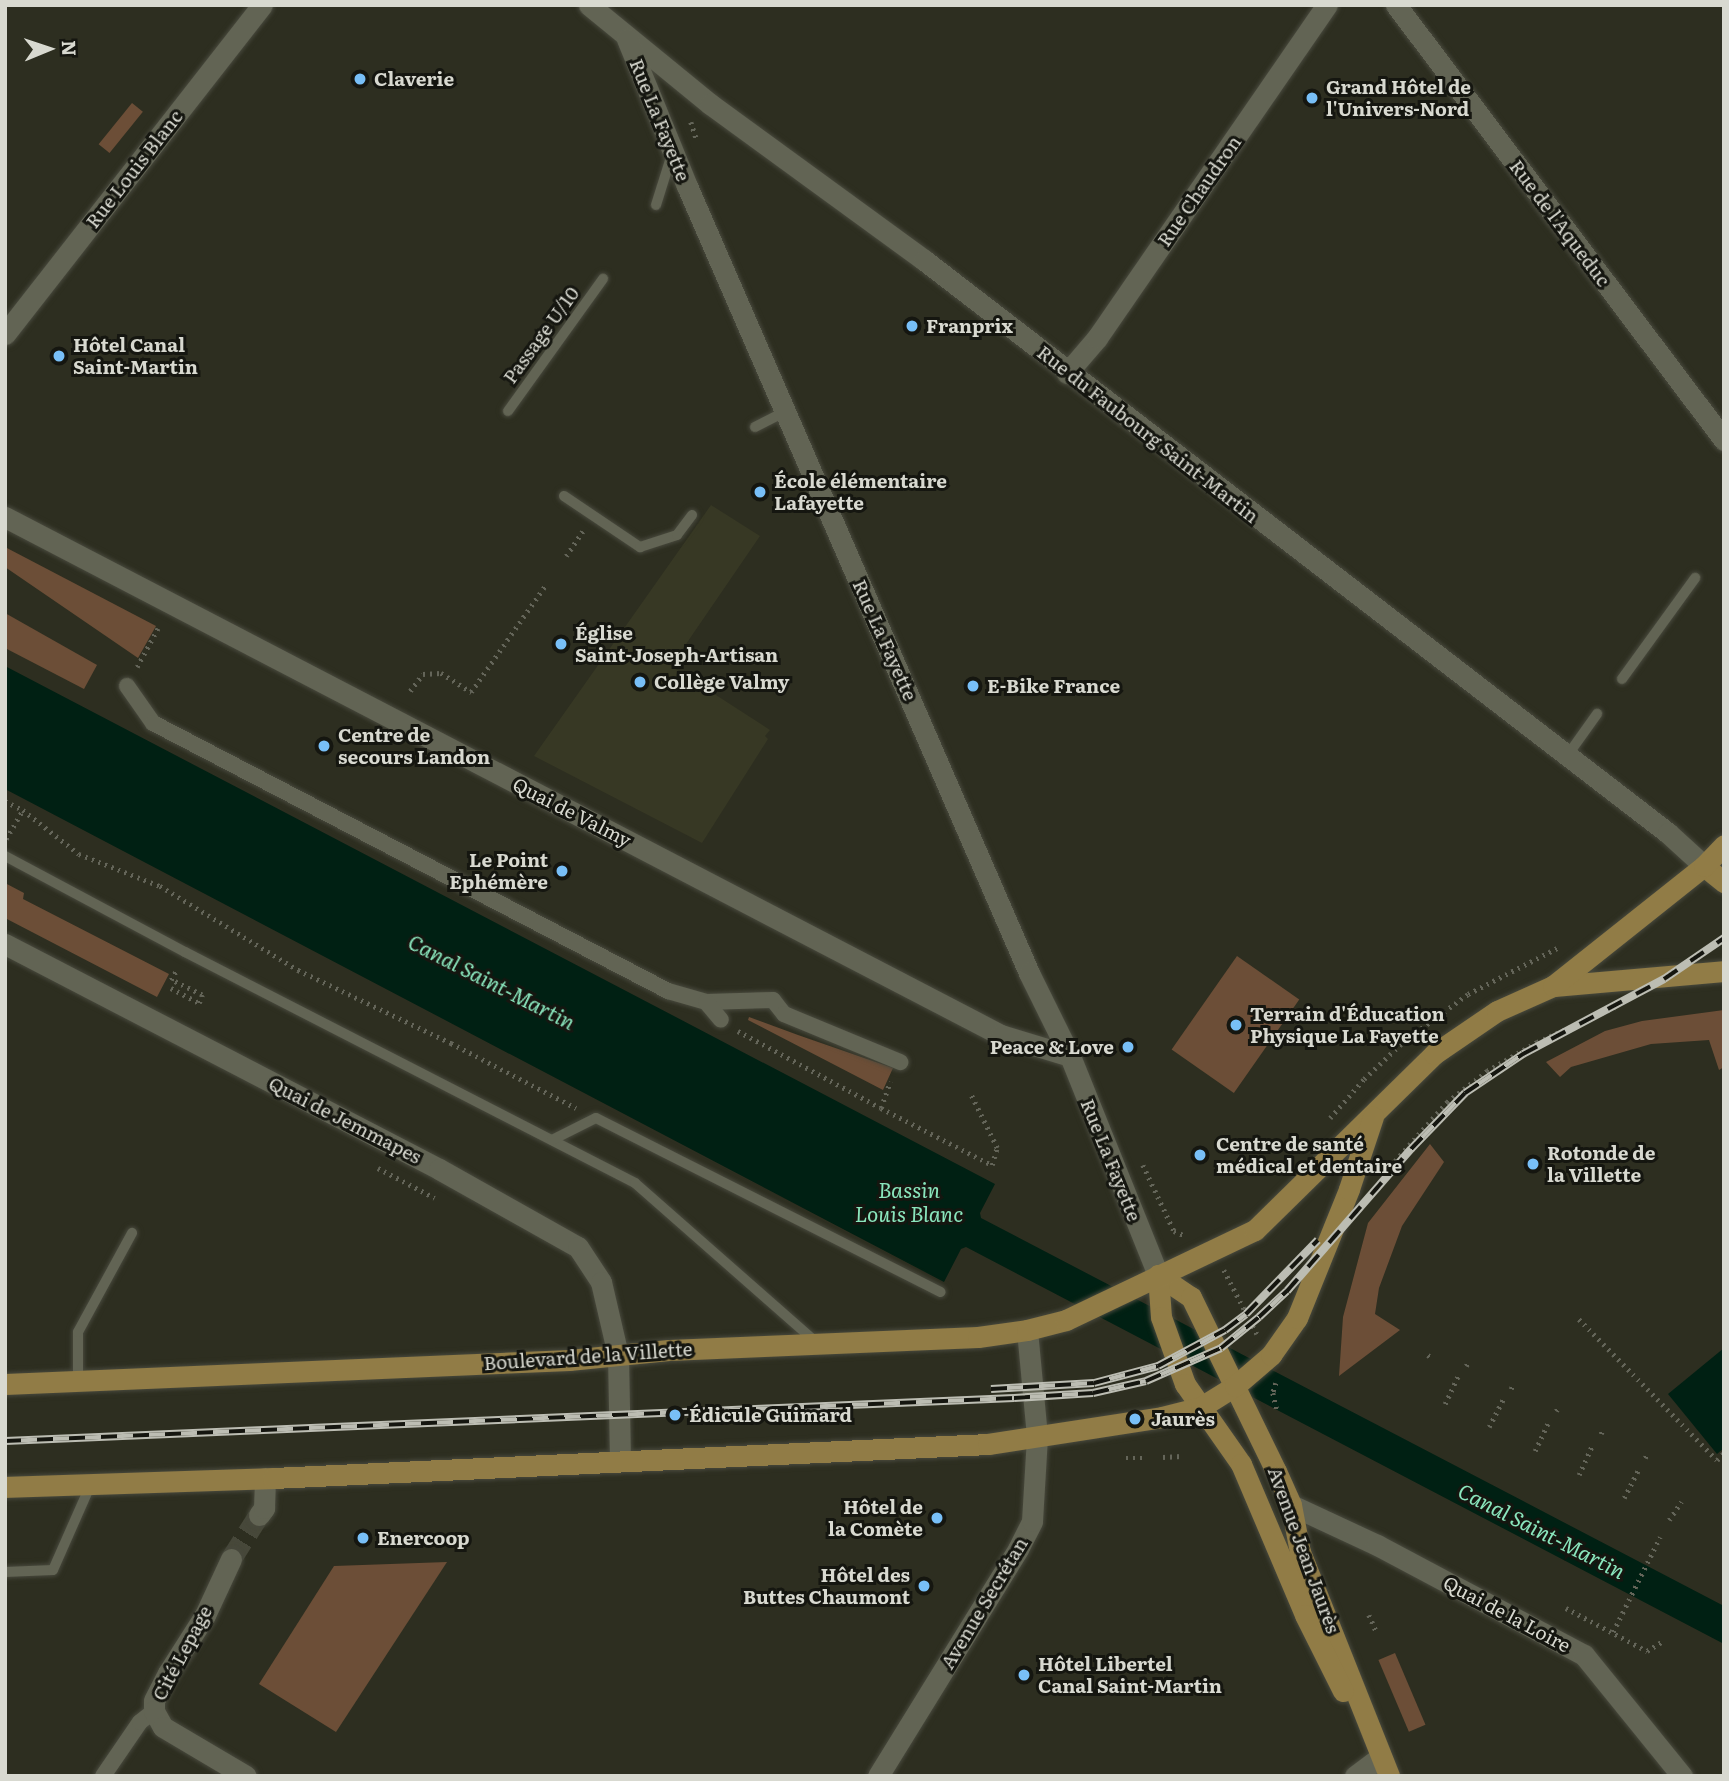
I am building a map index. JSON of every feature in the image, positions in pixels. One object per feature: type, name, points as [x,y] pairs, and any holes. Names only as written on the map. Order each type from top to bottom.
[{"type":"main road","points":[[1553,986],[1703,866],[1724,845]]},
{"type":"main road","points":[[1703,866],[1724,883]]},
{"type":"main road","points":[[1553,986],[1724,971]]},
{"type":"main road","name":"Boulevard de la Villette","points":[[5,1384],[569,1360],[817,1343],[978,1337],[1027,1330],[1066,1320],[1255,1230],[1433,1054],[1497,1011],[1553,986]]},
{"type":"main road","points":[[5,1487],[265,1478],[988,1444],[1162,1417],[1201,1407],[1236,1385],[1271,1355],[1297,1318],[1349,1189],[1367,1128],[1378,1106]]},
{"type":"main road","name":"Avenue Jean Jaurès","points":[[1158,1275],[1191,1297],[1236,1385],[1291,1505],[1300,1552],[1325,1607],[1385,1766]]},
{"type":"main road","name":"Avenue Jean Jaurès","points":[[1158,1275],[1161,1317],[1185,1384],[1241,1464],[1305,1615],[1385,1766]]},
{"type":"street","name":"Rue Louis Blanc","points":[[5,334],[262,5]]},
{"type":"street","name":"Rue du Faubourg Saint-Martin","points":[[589,5],[710,104],[924,260],[1067,373],[1668,833],[1703,866]]},
{"type":"street","name":"Rue La Fayette","points":[[611,5],[1029,973],[1070,1056],[1158,1275]]},
{"type":"street","name":"Rue Chaudron","points":[[1067,373],[1097,338],[1327,5]]},
{"type":"street","name":"Rue de l'Aqueduc","points":[[1396,5],[1724,440]]},
{"type":"street","name":"Quai de Valmy","points":[[5,517],[1001,1035],[1070,1056]]},
{"type":"street","points":[[127,686],[153,723],[668,990],[706,1002],[773,1000],[785,1014],[900,1062]]},
{"type":"street","name":"Quai de Jemmapes","points":[[5,944],[439,1169],[578,1247],[601,1282],[618,1355],[620,1460]]},
{"type":"street","points":[[706,1002],[722,1020]]},
{"type":"street","name":"Avenue Secrétan","points":[[878,1776],[1018,1549],[1032,1521],[1037,1436],[1027,1330]]},
{"type":"street","points":[[259,1515],[264,1508],[265,1478]]},
{"type":"street","name":"Quai de la Loire","points":[[1291,1505],[1377,1545],[1584,1655],[1682,1776]]},
{"type":"street","name":"Cité Lepage","points":[[103,1776],[140,1722],[154,1711],[154,1701],[168,1673],[205,1615],[231,1559]]},
{"type":"street","points":[[154,1711],[163,1727],[246,1776]]},
{"type":"street","points":[[1355,1776],[1385,1766]]},
{"type":"lane","points":[[656,205],[674,148]]},
{"type":"lane","name":"Passage U/10","points":[[508,411],[603,279]]},
{"type":"lane","points":[[755,427],[785,412]]},
{"type":"lane","points":[[564,496],[640,547],[677,535],[692,515]]},
{"type":"lane","points":[[1622,679],[1695,578]]},
{"type":"lane","points":[[1567,756],[1597,714]]},
{"type":"lane","points":[[5,856],[185,953],[635,1183],[817,1343]]},
{"type":"lane","points":[[552,1140],[596,1118],[940,1292]]},
{"type":"lane","points":[[78,1381],[78,1332],[132,1233]]},
{"type":"lane","points":[[5,1572],[53,1570],[91,1484]]},
{"type":"path","points":[[566,556],[593,515]]},
{"type":"path","points":[[411,691],[422,674],[441,673],[471,692],[545,586]]},
{"type":"path","points":[[140,661],[158,628]]},
{"type":"path","points":[[5,801],[23,810],[79,854],[160,886],[298,970],[451,1043],[596,1118]]},
{"type":"path","points":[[5,840],[13,821],[23,810]]},
{"type":"path","points":[[171,980],[202,995],[199,1003],[172,988]]},
{"type":"path","points":[[1373,1195],[1395,1161],[1447,1102],[1487,1071],[1537,1042],[1625,1003]]},
{"type":"path","points":[[722,1020],[760,1045],[992,1165],[997,1148],[971,1095]]},
{"type":"path","points":[[881,1108],[888,1086]]},
{"type":"path","name":"Quai de Jemmapes","points":[[372,1165],[445,1203]]},
{"type":"path","points":[[1163,1211],[1174,1231],[1189,1237]]},
{"type":"path","points":[[1211,1250],[1271,1355]]},
{"type":"path","points":[[1579,1319],[1717,1460],[1724,1453]]},
{"type":"path","points":[[1445,1404],[1458,1376]]},
{"type":"path","points":[[1278,1378],[1273,1393],[1278,1416]]},
{"type":"path","points":[[1489,1427],[1503,1399]]},
{"type":"path","points":[[1535,1451],[1548,1423]]},
{"type":"path","points":[[1579,1475],[1592,1446]]},
{"type":"path","points":[[1163,1457],[1182,1456]]},
{"type":"path","points":[[1126,1458],[1144,1458]]},
{"type":"path","points":[[1624,1498],[1638,1470]]},
{"type":"path","points":[[1669,1520],[1681,1502]]},
{"type":"path","points":[[1613,1632],[1661,1537]]},
{"type":"path","points":[[1566,1608],[1647,1651],[1663,1641]]},
{"type":"path","points":[[1369,1615],[1377,1633]]},
{"type":"shaded area","points":[[132,103],[143,112],[110,153],[99,144]]},
{"type":"shaded area","name":"Collège Valmy","points":[[711,505],[760,536],[671,666],[770,730],[765,736],[768,739],[702,843],[534,756]]},
{"type":"shaded area","points":[[5,547],[156,626],[138,658],[5,567]]},
{"type":"shaded area","points":[[5,613],[97,665],[84,689],[5,648]]},
{"type":"shaded area","points":[[5,883],[24,893],[23,899],[169,974],[157,997],[5,918]]},
{"type":"shaded area","name":"Terrain d'Éducation Physique La Fayette","points":[[1237,956],[1299,1000],[1234,1093],[1172,1049]]},
{"type":"shaded area","points":[[1724,1010],[1724,1067],[1719,1070],[1709,1040],[1651,1044],[1571,1067],[1560,1077],[1546,1062],[1605,1031],[1642,1021]]},
{"type":"shaded area","points":[[749,1017],[893,1068],[883,1090],[748,1020]]},
{"type":"shaded area","points":[[1430,1144],[1444,1162],[1402,1226],[1379,1288],[1375,1314],[1400,1330],[1339,1376],[1343,1317],[1368,1223]]},
{"type":"shaded area","points":[[447,1562],[336,1732],[259,1684],[334,1566]]},
{"type":"shaded area","points":[[1395,1653],[1425,1725],[1409,1732],[1378,1660]]},
{"type":"water","name":"Bassin Louis Blanc","points":[[5,666],[995,1184],[980,1213],[981,1218],[1724,1606],[1724,1644],[966,1247],[961,1249],[944,1282],[5,789]]},
{"type":"water","points":[[1724,1348],[1724,1448],[1717,1454],[1668,1394]]},
{"type":"tunnel","points":[[231,1559],[259,1515]]},
{"type":"railway","points":[[5,1441],[1014,1398],[1093,1393],[1146,1381],[1221,1348],[1259,1317],[1287,1291],[1411,1149],[1465,1093],[1523,1054],[1664,979],[1724,938]]},
{"type":"railway","points":[[991,1389],[1094,1383],[1158,1366],[1225,1330],[1246,1314],[1318,1240]]},
{"type":"place","name":"Claverie","points":[[360,79]]},
{"type":"place","name":"Grand Hôtel de l'Univers-Nord","points":[[1312,98]]},
{"type":"place","name":"Franprix","points":[[912,326]]},
{"type":"place","name":"Hôtel Canal Saint-Martin","points":[[59,356]]},
{"type":"place","name":"École élémentaire Lafayette","points":[[760,492]]},
{"type":"place","name":"Église Saint-Joseph-Artisan","points":[[561,644]]},
{"type":"place","name":"Collège Valmy","points":[[640,682]]},
{"type":"place","name":"E-Bike France","points":[[973,686]]},
{"type":"place","name":"Centre de secours Landon","points":[[324,746]]},
{"type":"place","name":"Le Point Ephémère","points":[[562,871]]},
{"type":"place","name":"Terrain d'Éducation Physique La Fayette","points":[[1236,1025]]},
{"type":"place","name":"Peace & Love","points":[[1128,1047]]},
{"type":"place","name":"Centre de santé médical et dentaire","points":[[1200,1155]]},
{"type":"place","name":"Rotonde de la Villette","points":[[1533,1164]]},
{"type":"place","name":"Édicule Guimard","points":[[675,1415]]},
{"type":"place","name":"Jaurès","points":[[1135,1419]]},
{"type":"place","name":"Hôtel de la Comète","points":[[937,1518]]},
{"type":"place","name":"Enercoop","points":[[363,1538]]},
{"type":"place","name":"Hôtel des Buttes Chaumont","points":[[924,1586]]},
{"type":"place","name":"Hôtel Libertel Canal Saint-Martin","points":[[1024,1675]]},
{"type":"water label","name":"Canal Saint-Martin","points":[[492,981]]},
{"type":"water label","name":"Canal Saint-Martin","points":[[1542,1530]]}]
